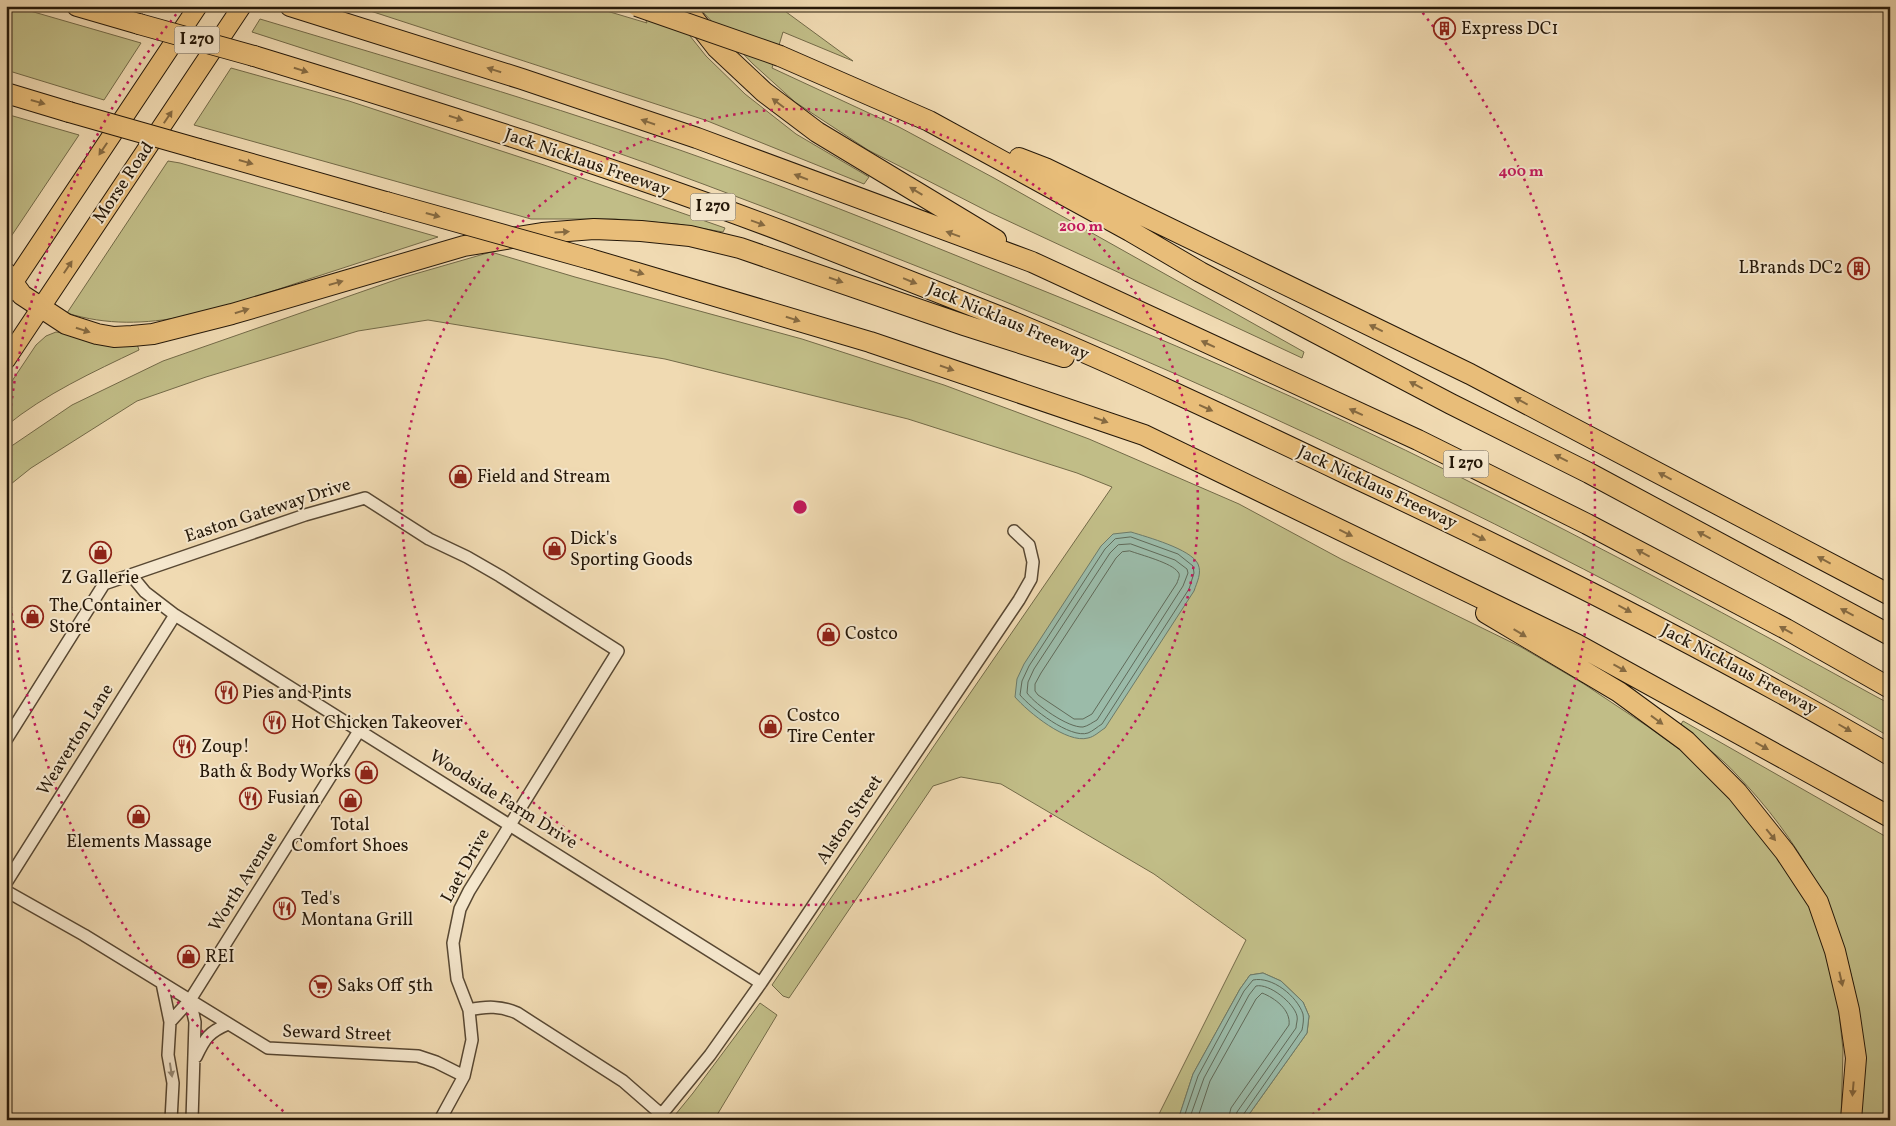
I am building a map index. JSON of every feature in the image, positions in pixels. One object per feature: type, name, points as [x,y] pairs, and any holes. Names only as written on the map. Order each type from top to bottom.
[{"type":"highway","name":"Jack Nicklaus Freeway","points":[[78,6],[254,56],[568,155],[786,232],[1009,320],[1388,493],[1588,589],[1756,678],[1890,755]]},
{"type":"highway","name":"I 270","points":[[290,6],[522,79],[697,138],[1032,262],[1418,440],[1587,524],[1786,629],[1890,688]]},
{"type":"highway","points":[[638,6],[780,56],[929,121],[1045,168],[1470,374],[1890,596]]},
{"type":"highway","points":[[684,6],[724,55],[764,92],[817,132],[1032,262]]},
{"type":"highway","points":[[6,93],[590,259],[870,342],[1144,435],[1576,644],[1890,817]]},
{"type":"highway","points":[[929,121],[1130,231],[1200,272],[1451,404],[1589,473],[1890,636]]},
{"type":"highway","points":[[9,284],[40,308],[66,324],[97,334],[114,336],[153,334],[232,314],[464,246],[542,233],[594,229],[642,231],[690,236],[740,248],[964,325],[1161,388]]},
{"type":"highway","points":[[1372,546],[1619,692],[1686,741],[1737,792],[1785,852],[1818,902],[1835,951],[1849,1010],[1856,1058],[1851,1120]]},
{"type":"main road","name":"Morse Road","points":[[9,284],[198,6]]},
{"type":"main road","name":"Morse Road","points":[[6,360],[242,6]]},
{"type":"street","name":"Easton Gateway Drive","points":[[6,740],[104,584],[305,515],[365,498],[430,539],[484,566],[618,650]]},
{"type":"street","name":"Alston Street","points":[[659,1117],[710,1055],[761,983],[1032,579],[1029,545],[1014,531]]},
{"type":"street","name":"Woodside Farm Drive","points":[[131,575],[145,592],[175,615],[761,983]]},
{"type":"street","name":"Weaverton Lane","points":[[6,883],[175,615]]},
{"type":"street","name":"Laet Drive","points":[[440,1120],[464,1076],[472,1040],[469,1010],[457,979],[452,943],[460,909],[509,825],[618,650]]},
{"type":"street","name":"Worth Avenue","points":[[170,1022],[190,1000],[359,731]]},
{"type":"street","name":"Seward Street","points":[[6,891],[78,931],[262,1045],[276,1050],[418,1056],[436,1062],[464,1076]]},
{"type":"street","points":[[162,983],[170,1022],[168,1055],[173,1083],[171,1120]]},
{"type":"street","points":[[190,1000],[196,1022],[192,1120]]},
{"type":"street","points":[[469,1010],[484,1006],[504,1008],[517,1013],[623,1081],[659,1117]]},
{"type":"street","points":[[194,1062],[204,1040],[213,1031],[228,1024]]},
{"type":"shaded area","points":[[6,6],[13,6],[141,43],[104,100],[6,70]]},
{"type":"shaded area","points":[[355,6],[590,6],[647,23],[639,6],[666,6],[706,56],[745,94],[796,134],[869,177],[864,184],[705,120]]},
{"type":"shaded area","points":[[697,6],[778,6],[853,61],[783,32],[772,68],[899,127],[994,178],[1304,352],[1302,358],[989,212],[868,150],[795,102],[753,64]]},
{"type":"shaded area","points":[[260,19],[561,111],[739,171],[838,208],[1060,297],[1234,371],[1406,450],[1514,504],[1670,585],[1890,704],[1890,737],[1716,639],[1539,546],[1359,458],[1178,375],[942,276],[647,163],[535,124],[252,32]]},
{"type":"shaded area","points":[[231,68],[349,101],[544,165],[725,228],[723,232],[677,224],[615,219],[531,219],[194,125]]},
{"type":"shaded area","points":[[6,114],[79,135],[6,244]]},
{"type":"shaded area","points":[[168,161],[438,237],[243,301],[185,316],[156,321],[126,322],[97,320],[67,313]]},
{"type":"shaded area","points":[[491,252],[802,339],[944,385],[1089,439],[1239,504],[1341,559],[1521,647],[1584,684],[1647,726],[1719,778],[1790,870],[1809,906],[1824,947],[1838,1002],[1843,1050],[1841,1120],[1245,1120],[1307,1033],[1309,1016],[1303,1002],[1281,981],[1263,973],[1250,975],[1240,989],[1193,1074],[1178,1120],[1156,1120],[1246,940],[1154,874],[1001,784],[961,777],[933,786],[789,998],[783,996],[772,985],[1112,487],[1077,473],[908,419],[665,359],[428,320],[358,331],[206,377],[137,401],[31,468],[6,488],[6,450],[72,405],[163,361],[401,278]]},
{"type":"shaded area","points":[[56,332],[137,344],[139,350],[53,394],[6,426],[6,390],[36,345],[46,336]]},
{"type":"shaded area","points":[[1683,721],[1890,839],[1890,1120],[1857,1120],[1862,1037],[1861,1022],[1840,937],[1814,878],[1779,824],[1759,799],[1724,762],[1680,726]]},
{"type":"shaded area","points":[[760,1003],[777,1015],[714,1120],[671,1120],[693,1093]]},
{"type":"water","points":[[1131,532],[1168,544],[1187,553],[1198,564],[1198,581],[1194,591],[1105,728],[1088,738],[1079,739],[1059,732],[1029,711],[1015,697],[1017,679],[1024,664],[1101,546],[1113,534]]},
{"type":"water","points":[[1263,973],[1281,981],[1303,1002],[1309,1016],[1307,1033],[1245,1120],[1178,1120],[1193,1074],[1240,989],[1250,975]]},
{"type":"place","name":"Express DC1","points":[[1445,29]]},
{"type":"place","name":"LBrands DC2","points":[[1859,268]]},
{"type":"place","name":"Field and Stream","points":[[461,477]]},
{"type":"place","name":"Dick's Sporting Goods","points":[[554,549]]},
{"type":"place","name":"Z Gallerie","points":[[100,553]]},
{"type":"place","name":"The Container Store","points":[[33,616]]},
{"type":"place","name":"Costco","points":[[829,634]]},
{"type":"place","name":"Pies and Pints","points":[[226,693]]},
{"type":"place","name":"Hot Chicken Takeover","points":[[275,723]]},
{"type":"place","name":"Costco Tire Center","points":[[771,726]]},
{"type":"place","name":"Zoup!","points":[[185,747]]},
{"type":"place","name":"Bath & Body Works","points":[[367,772]]},
{"type":"place","name":"Fusian","points":[[251,798]]},
{"type":"place","name":"Total Comfort Shoes","points":[[350,800]]},
{"type":"place","name":"Elements Massage","points":[[139,817]]},
{"type":"place","name":"Ted's Montana Grill","points":[[285,909]]},
{"type":"place","name":"REI","points":[[189,957]]},
{"type":"place","name":"Saks Off 5th","points":[[321,986]]}]
